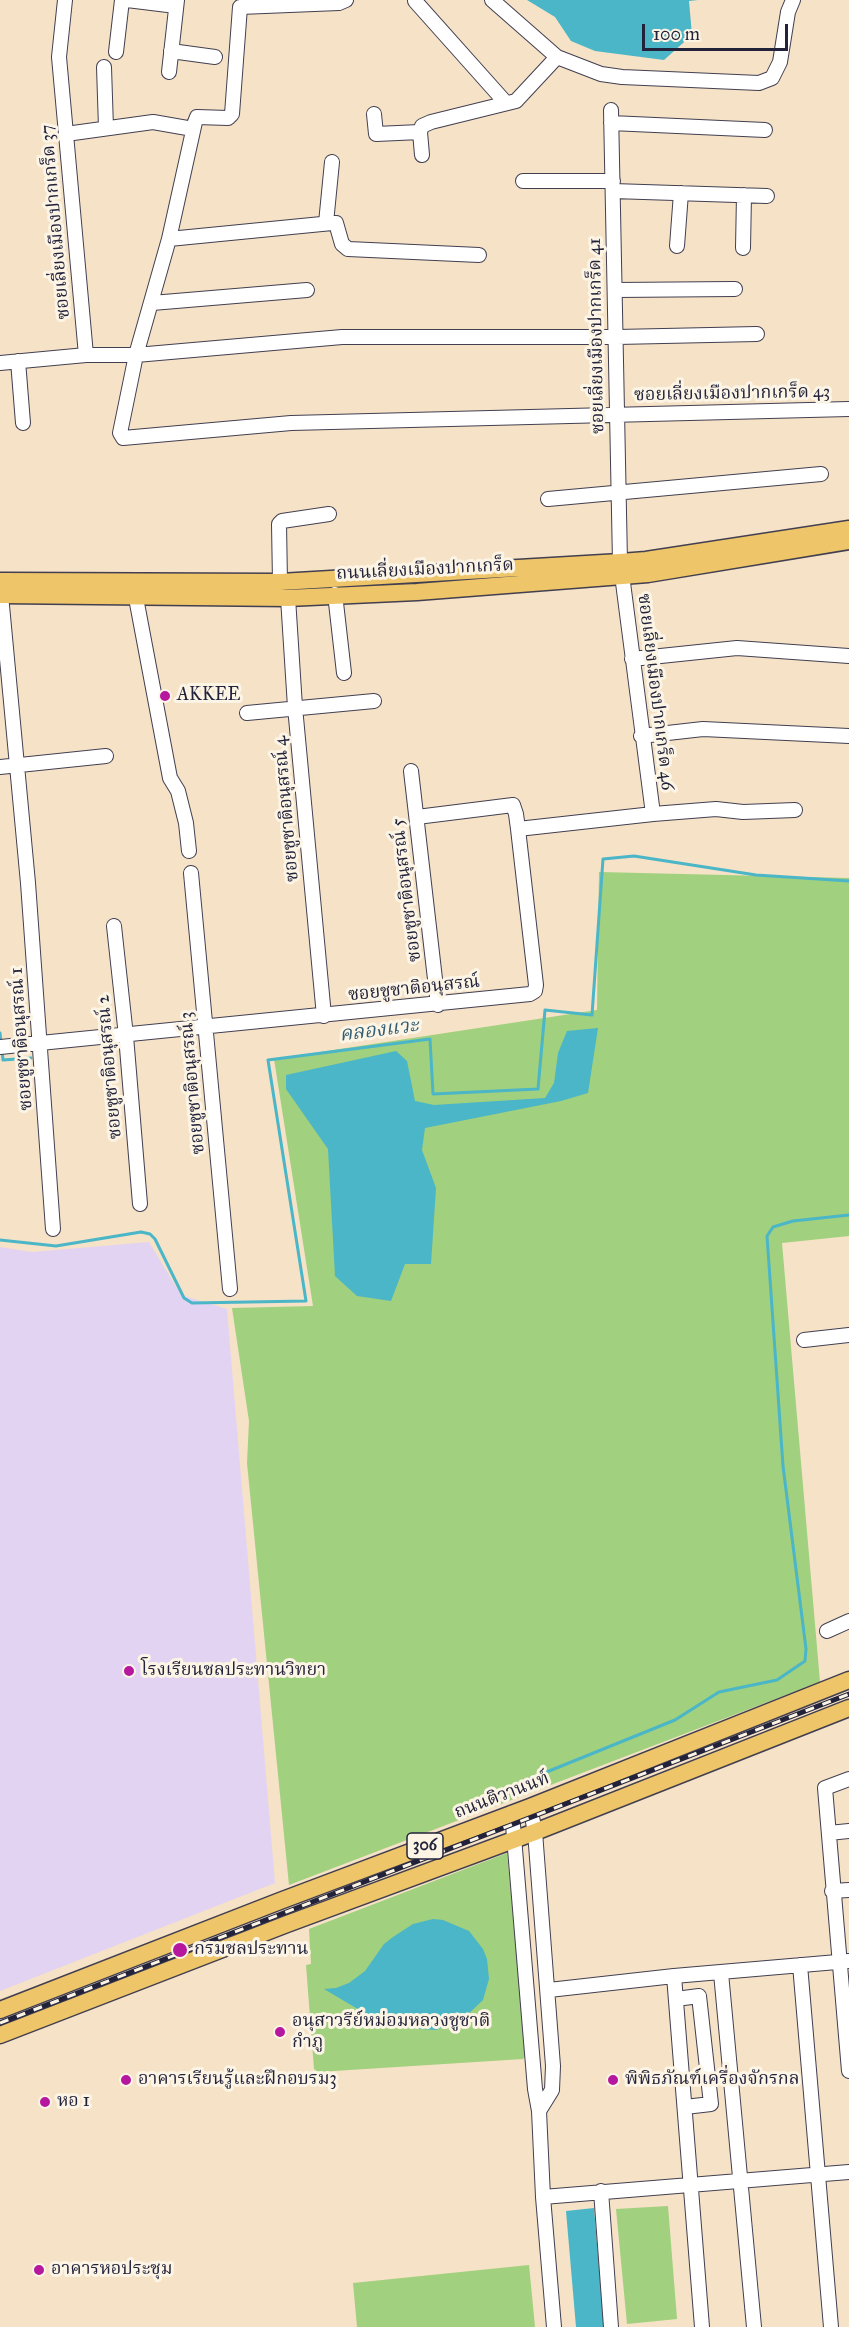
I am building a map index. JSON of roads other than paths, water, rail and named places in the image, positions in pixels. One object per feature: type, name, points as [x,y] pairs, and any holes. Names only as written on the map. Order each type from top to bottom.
[{"type":"main road","name":"ถนนเลี่ยงเมืองปากเกร็ด","points":[[0,595],[288,598],[335,594],[417,592],[621,568],[646,560],[849,529]]},
{"type":"main road","name":"ถนนเลี่ยงเมืองปากเกร็ด","points":[[0,580],[280,582],[621,568],[648,574],[849,541]]},
{"type":"main road","name":"ถนนติวานนท์","points":[[0,2010],[530,1807],[849,1680]]},
{"type":"main road","name":"306","points":[[0,2036],[535,1832],[849,1708]]},
{"type":"street","name":"ซอยเลี่ยงเมืองปากเกร็ด 37","points":[[65,0],[59,57],[86,355]]},
{"type":"street","points":[[116,52],[122,0]]},
{"type":"street","points":[[127,0],[177,3],[169,72]]},
{"type":"street","points":[[136,355],[169,239],[197,117],[228,118],[232,114],[240,7],[278,3],[339,3],[346,0]]},
{"type":"street","points":[[492,0],[557,57],[601,74],[622,77],[759,83],[772,78],[780,62],[788,12],[793,0]]},
{"type":"street","points":[[415,2],[506,104]]},
{"type":"street","points":[[171,51],[215,57]]},
{"type":"street","points":[[422,155],[420,132],[422,126],[516,101],[557,57]]},
{"type":"street","points":[[104,67],[106,128]]},
{"type":"street","points":[[374,114],[376,134],[420,132]]},
{"type":"street","name":"ซอยเลี่ยงเมืองปากเกร็ด 41","points":[[621,568],[611,116],[765,130]]},
{"type":"street","points":[[66,134],[153,122],[193,129]]},
{"type":"street","points":[[326,223],[332,162]]},
{"type":"street","points":[[523,181],[613,186],[681,193],[766,196]]},
{"type":"street","points":[[677,246],[681,193]]},
{"type":"street","points":[[742,248],[744,195]]},
{"type":"street","points":[[169,239],[336,223],[342,244],[348,249],[479,255]]},
{"type":"street","points":[[615,290],[735,289]]},
{"type":"street","points":[[152,303],[307,290]]},
{"type":"street","points":[[0,363],[86,355],[136,355],[342,337],[617,337],[757,333]]},
{"type":"street","name":"ซอยเลี่ยงเมืองปากเกร็ด 43","points":[[136,355],[120,433],[123,438],[127,439],[291,423],[849,409]]},
{"type":"street","points":[[18,361],[23,423]]},
{"type":"street","points":[[548,499],[822,474]]},
{"type":"street","points":[[280,582],[279,524],[282,521],[329,513]]},
{"type":"street","name":"ซอยเลี่ยงเมืองปากเกร็ด 46","points":[[621,568],[641,736],[653,813]]},
{"type":"street","points":[[335,594],[344,673]]},
{"type":"street","name":"ซอยชูชาติอนุสรณ์ 1","points":[[0,595],[28,883],[54,1229]]},
{"type":"street","points":[[136,598],[170,778],[178,792],[186,823],[189,851]]},
{"type":"street","name":"ซอยชูชาติอนุสรณ์ 4","points":[[288,598],[295,707],[324,1016]]},
{"type":"street","points":[[632,659],[737,648],[849,656]]},
{"type":"street","points":[[248,713],[374,701]]},
{"type":"street","points":[[641,736],[703,729],[849,736]]},
{"type":"street","points":[[0,767],[106,756]]},
{"type":"street","name":"ซอยชูชาติอนุสรณ์ 5","points":[[411,771],[438,1005]]},
{"type":"street","points":[[417,817],[513,805],[518,830],[653,813],[716,809],[743,812],[795,810]]},
{"type":"street","name":"ซอยชูชาติอนุสรณ์","points":[[3,1047],[530,994],[535,991],[536,985],[518,830]]},
{"type":"street","name":"ซอยชูชาติอนุสรณ์ 3","points":[[191,873],[230,1289]]},
{"type":"street","name":"ซอยชูชาติอนุสรณ์ 2","points":[[114,927],[140,1204]]},
{"type":"street","points":[[804,1340],[849,1335]]},
{"type":"street","points":[[827,1631],[849,1621]]},
{"type":"street","points":[[849,1779],[825,1788],[832,1891],[844,1962],[849,2071]]},
{"type":"street","points":[[530,1807],[535,1832],[549,1990],[552,2090],[539,2111]]},
{"type":"street","points":[[512,1813],[516,1838],[535,2089],[539,2111],[543,2197],[554,2327]]},
{"type":"street","points":[[829,1833],[849,1832]]},
{"type":"street","points":[[832,1891],[849,1890]]},
{"type":"street","points":[[524,1947],[545,1944]]},
{"type":"street","points":[[549,1990],[844,1962]]},
{"type":"street","points":[[800,1965],[831,2327]]},
{"type":"street","points":[[722,1973],[753,2327]]},
{"type":"street","points":[[674,1977],[702,2327]]},
{"type":"street","points":[[675,1999],[699,1996],[711,2104],[685,2107]]},
{"type":"street","points":[[543,2197],[849,2172]]},
{"type":"street","points":[[601,2192],[611,2327]]},
{"type":"water","points":[[527,0],[698,0],[689,1],[692,35],[664,60],[595,51],[571,41],[555,17]]},
{"type":"water","points":[[598,1028],[588,1093],[561,1101],[425,1128],[422,1150],[436,1188],[431,1264],[405,1264],[391,1301],[357,1296],[335,1276],[328,1149],[286,1089],[286,1075],[396,1051],[407,1061],[415,1101],[434,1105],[545,1098],[554,1083],[558,1053],[567,1031]]},
{"type":"water","points":[[433,1919],[443,1920],[469,1931],[483,1949],[487,1959],[489,1979],[483,2000],[463,2019],[436,2030],[407,2028],[373,2018],[324,1989],[336,1988],[349,1983],[365,1971],[384,1944],[393,1937],[413,1924]]},
{"type":"water","points":[[594,2208],[604,2327],[576,2327],[566,2211]]},
{"type":"waterway","name":"คลองแวะ","points":[[0,1240],[56,1246],[141,1232],[150,1234],[155,1239],[184,1298],[192,1303],[306,1301],[268,1060],[430,1039],[433,1094],[538,1089],[545,1010],[592,1015],[603,859],[634,856],[756,875],[849,881]]},
{"type":"waterway","name":"คลองแวะ","points":[[0,1033],[1,1043]]},
{"type":"waterway","name":"คลองแวะ","points":[[2,1050],[3,1060],[31,1058]]},
{"type":"waterway","points":[[512,1786],[675,1720],[719,1692],[777,1680],[805,1661],[806,1649],[783,1466],[767,1236],[773,1227],[793,1221],[849,1215]]},
{"type":"railway","points":[[0,2023],[849,1694]]},
{"type":"place","name":"AKKEE","points":[[165,696]]},
{"type":"place","name":"โรงเรียนชลประทานวิทยา","points":[[129,1671]]},
{"type":"place","name":"กรมชลประทาน","points":[[180,1950]]},
{"type":"place","name":"อนุสาวรีย์หม่อมหลวงชูชาติ กำภู","points":[[280,2032]]},
{"type":"place","name":"อาคารเรียนรู้และฝึกอบรม3","points":[[126,2080]]},
{"type":"place","name":"พิพิธภัณฑ์เครื่องจักรกล","points":[[613,2080]]},
{"type":"place","name":"หอ 1","points":[[45,2102]]},
{"type":"place","name":"อาคารหอประชุม","points":[[39,2270]]}]
